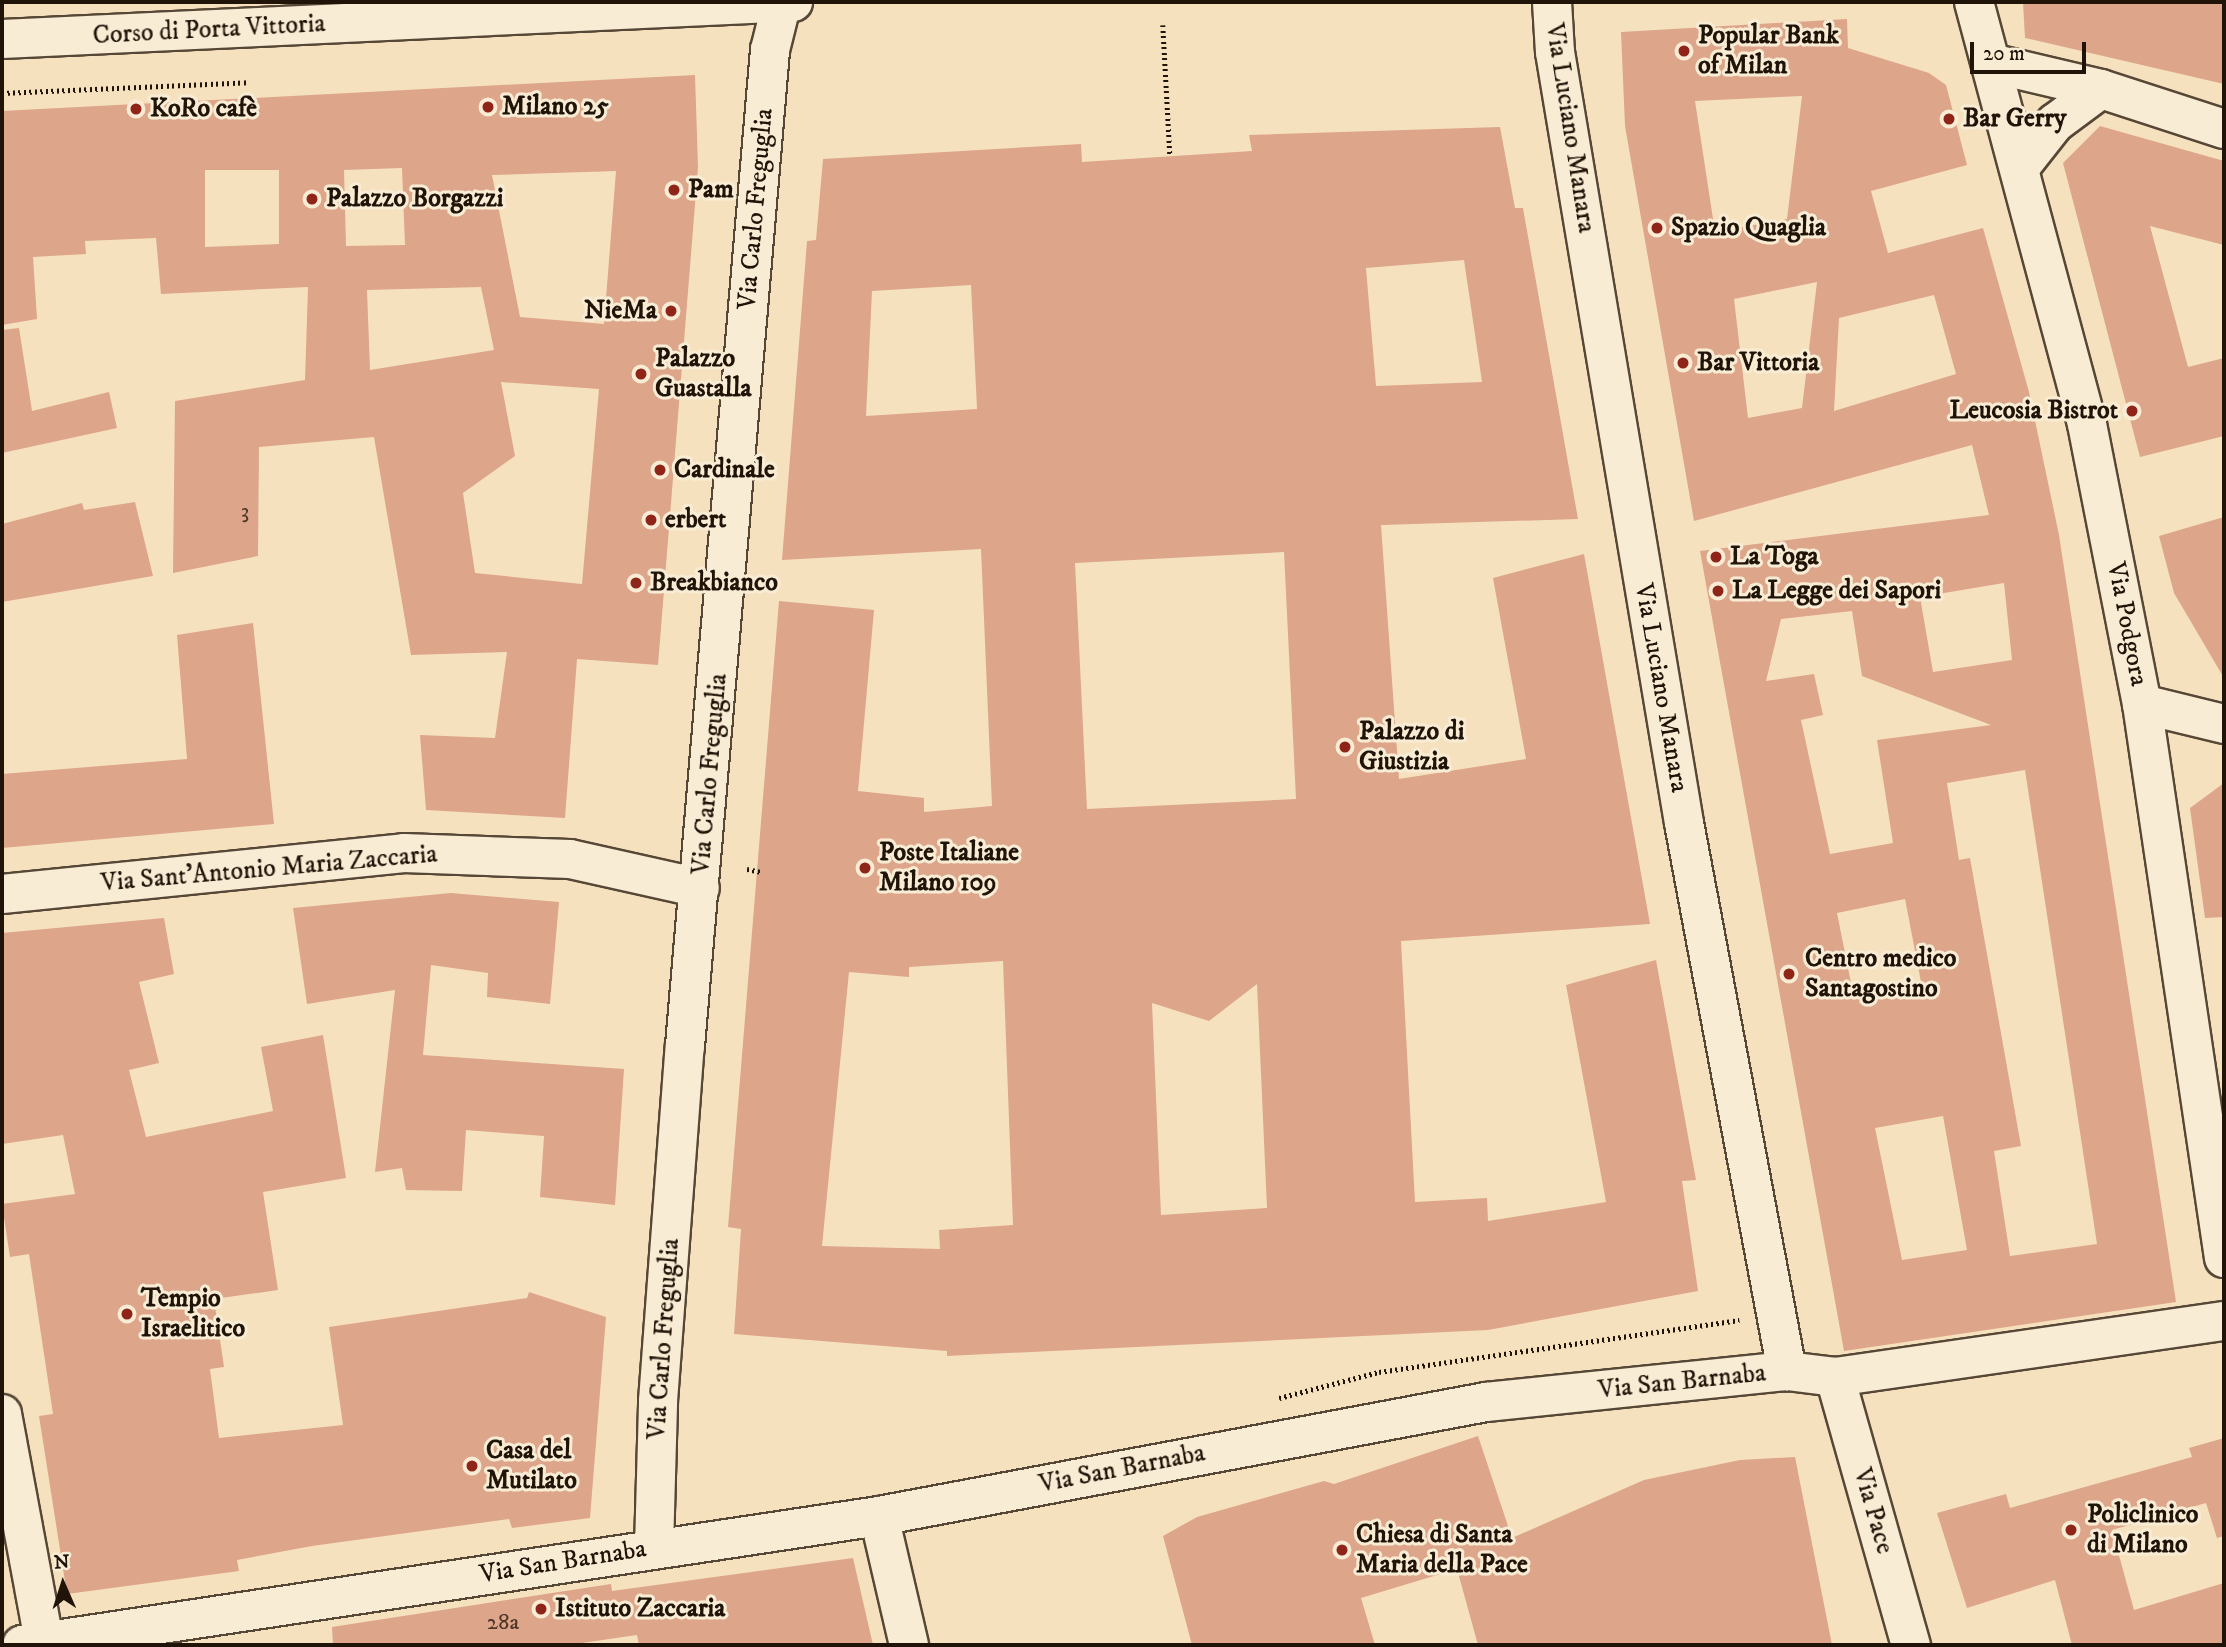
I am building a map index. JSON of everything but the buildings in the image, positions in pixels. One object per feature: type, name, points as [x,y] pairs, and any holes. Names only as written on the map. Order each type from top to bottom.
[{"type":"street","name":"Via Carlo Freguglia","points":[[654,1548],[658,1401],[770,50],[782,2]]},
{"type":"street","name":"Corso di Porta Vittoria","points":[[2,39],[793,2]]},
{"type":"street","name":"Via Luciano Manara","points":[[1552,2],[1555,52],[1684,823],[1787,1371]]},
{"type":"street","name":"Via Podgora","points":[[1974,2],[1995,64],[2087,425],[2142,704],[2224,1258]]},
{"type":"street","points":[[1995,64],[2101,89],[2224,129]]},
{"type":"street","points":[[2021,166],[2055,123],[2101,89]]},
{"type":"street","points":[[2142,704],[2224,724]]},
{"type":"street","name":"Via Sant'Antonio Maria Zaccaria","points":[[2,894],[404,853],[570,859],[701,888]]},
{"type":"street","name":"Via San Barnaba","points":[[37,1644],[654,1548],[879,1517],[1486,1402],[1787,1371],[1835,1377],[2224,1321]]},
{"type":"street","name":"Via Pace","points":[[1835,1377],[1911,1645]]},
{"type":"street","points":[[2,1414],[37,1644]]},
{"type":"street","points":[[879,1517],[909,1645]]},
{"type":"path","points":[[1163,25],[1170,156]]},
{"type":"path","points":[[2,93],[249,82]]},
{"type":"path","points":[[747,869],[761,872]]},
{"type":"place","name":"Popular Bank of Milan","points":[[1684,51]]},
{"type":"place","name":"Milano 25","points":[[488,107]]},
{"type":"place","name":"KoRo cafè","points":[[136,109]]},
{"type":"place","name":"Bar Gerry","points":[[1949,119]]},
{"type":"place","name":"Pam","points":[[674,190]]},
{"type":"place","name":"Palazzo Borgazzi","points":[[312,199]]},
{"type":"place","name":"Spazio Quaglia","points":[[1657,228]]},
{"type":"place","name":"NieMa","points":[[671,311]]},
{"type":"place","name":"Bar Vittoria","points":[[1683,363]]},
{"type":"place","name":"Palazzo Guastalla","points":[[641,374]]},
{"type":"place","name":"Leucosia Bistrot","points":[[2132,411]]},
{"type":"place","name":"Cardinale","points":[[660,470]]},
{"type":"place","name":"erbert","points":[[651,520]]},
{"type":"place","name":"La Toga","points":[[1716,557]]},
{"type":"place","name":"Breakbianco","points":[[636,583]]},
{"type":"place","name":"La Legge dei Sapori","points":[[1718,591]]},
{"type":"place","name":"Palazzo di Giustizia","points":[[1345,747]]},
{"type":"place","name":"Poste Italiane Milano 109","points":[[865,868]]},
{"type":"place","name":"Centro medico Santagostino","points":[[1789,974]]},
{"type":"place","name":"Tempio Israelitico","points":[[127,1314]]},
{"type":"place","name":"Casa del Mutilato","points":[[472,1466]]},
{"type":"place","name":"Policlinico di Milano","points":[[2071,1530]]},
{"type":"place","name":"Chiesa di Santa Maria della Pace","points":[[1342,1550]]},
{"type":"place","name":"Istituto Zaccaria","points":[[541,1609]]}]
